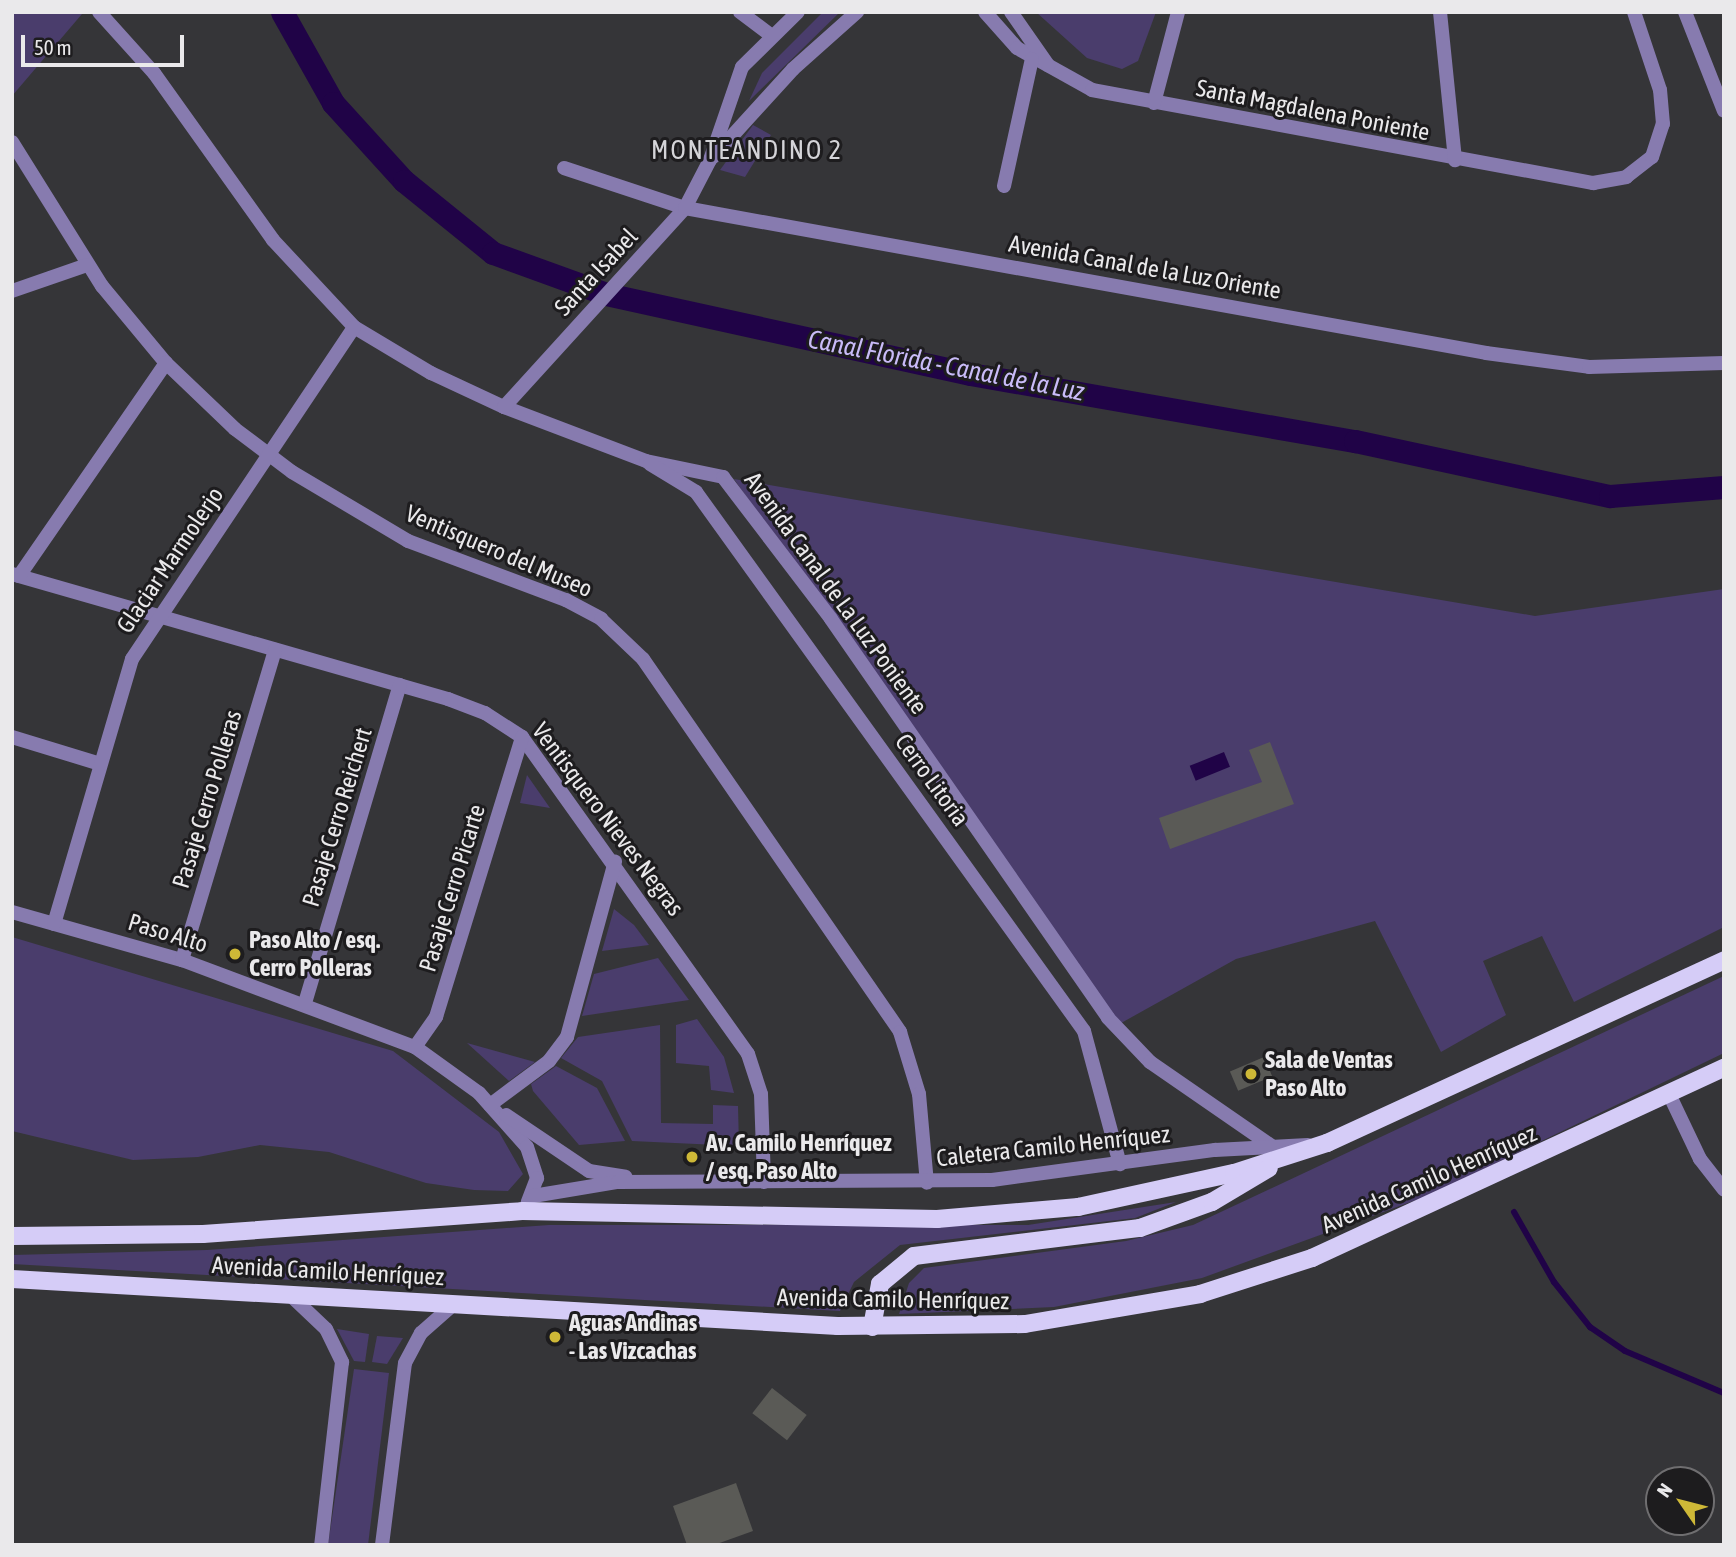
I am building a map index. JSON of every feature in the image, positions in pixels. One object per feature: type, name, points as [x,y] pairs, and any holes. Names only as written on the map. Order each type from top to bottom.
[{"type":"main road","name":"Avenida Camilo Henríquez","points":[[12,1237],[203,1234],[522,1211],[989,1217],[1113,1200],[1278,1153],[1327,1143],[1724,960]]},
{"type":"main road","name":"Avenida Camilo Henríquez","points":[[12,1279],[872,1327],[1035,1323],[1154,1304],[1256,1278],[1376,1233],[1724,1068]]},
{"type":"main road","points":[[872,1327],[880,1284],[914,1256],[1140,1228],[1212,1202],[1278,1153]]},
{"type":"street","name":"Avenida Canal de La Luz Poniente","points":[[99,12],[154,73],[273,240],[354,327],[431,373],[504,407],[646,461],[723,477],[831,619],[1108,1018],[1150,1062],[1278,1153]]},
{"type":"street","points":[[740,12],[770,35]]},
{"type":"street","points":[[710,160],[733,85],[770,35],[798,12]]},
{"type":"street","points":[[710,160],[793,69],[858,12]]},
{"type":"street","name":"Santa Magdalena Poniente","points":[[985,12],[1032,60],[1048,65],[1092,90],[1455,160],[1593,183],[1626,177],[1651,157],[1663,124],[1660,90],[1634,12]]},
{"type":"street","points":[[1011,12],[1048,65]]},
{"type":"street","points":[[1154,103],[1178,12]]},
{"type":"street","points":[[1440,12],[1455,160]]},
{"type":"street","points":[[1685,12],[1724,111]]},
{"type":"street","points":[[1004,186],[1032,60]]},
{"type":"street","name":"Ventisquero del Museo","points":[[12,142],[87,265],[166,363],[269,455],[408,541],[566,600],[601,619],[643,659],[900,1032],[919,1094],[927,1183]]},
{"type":"street","name":"Santa Isabel","points":[[504,407],[685,208],[710,160]]},
{"type":"street","name":"Avenida Canal de la Luz Oriente","points":[[564,168],[685,208],[1486,353],[1589,367],[1724,363]]},
{"type":"street","points":[[12,291],[87,265]]},
{"type":"street","name":"Glaciar Marmolerjo","points":[[54,924],[115,700],[155,617],[269,455],[354,327]]},
{"type":"street","points":[[16,575],[166,363]]},
{"type":"street","name":"Cerro Litoria","points":[[646,461],[696,492],[1084,1031],[1120,1164]]},
{"type":"street","name":"Ventisquero Nieves Negras","points":[[16,575],[400,685],[485,713],[522,737],[615,861],[757,1074],[764,1182]]},
{"type":"street","name":"Pasaje Cerro Polleras","points":[[182,960],[275,650]]},
{"type":"street","name":"Pasaje Cerro Reichert","points":[[305,1003],[400,685]]},
{"type":"street","points":[[12,737],[97,763]]},
{"type":"street","name":"Pasaje Cerro Picarte","points":[[415,1047],[436,1017],[522,737]]},
{"type":"street","points":[[490,1105],[549,1061],[568,1037],[615,861]]},
{"type":"street","name":"Paso Alto","points":[[12,912],[182,960],[305,1003],[415,1047],[490,1105],[589,1171],[649,1182]]},
{"type":"street","points":[[1669,1094],[1700,1159],[1724,1190]]},
{"type":"street","name":"Paso Alto","points":[[490,1105],[535,1162],[533,1196]]},
{"type":"street","name":"Caletera Camilo Henríquez","points":[[533,1196],[649,1182],[927,1183],[1120,1164],[1278,1153]]},
{"type":"street","points":[[522,1211],[533,1196]]},
{"type":"street","points":[[288,1293],[326,1329],[342,1362],[321,1545]]},
{"type":"street","points":[[382,1545],[405,1363],[421,1333],[455,1303]]},
{"type":"shaded area","points":[[12,12],[82,14],[12,96]]},
{"type":"shaded area","points":[[823,12],[840,12],[749,101],[762,73]]},
{"type":"shaded area","points":[[1036,12],[1156,12],[1138,61],[1122,69],[1087,58]]},
{"type":"shaded area","points":[[753,125],[771,135],[745,177],[720,170]]},
{"type":"shaded area","points":[[734,479],[1535,616],[1724,589],[1724,927],[1574,1002],[1542,936],[1483,961],[1506,1015],[1441,1052],[1375,921],[1236,959],[1114,1027]]},
{"type":"shaded area","points":[[1224,752],[1230,767],[1196,781],[1190,766]]},
{"type":"shaded area","points":[[527,775],[550,808],[520,803]]},
{"type":"shaded area","points":[[614,909],[634,925],[649,945],[602,951]]},
{"type":"shaded area","points":[[12,937],[393,1051],[499,1132],[523,1174],[508,1191],[474,1190],[426,1183],[329,1152],[260,1145],[198,1157],[133,1160],[12,1131]]},
{"type":"shaded area","points":[[658,958],[689,1000],[582,1016],[594,974]]},
{"type":"shaded area","points":[[1724,976],[1724,1053],[1430,1195],[1202,1278],[1054,1307],[899,1314],[909,1283],[924,1268],[1126,1241],[1193,1225]]},
{"type":"shaded area","points":[[697,1019],[724,1057],[734,1093],[711,1090],[709,1066],[676,1063],[676,1025]]},
{"type":"shaded area","points":[[660,1025],[661,1123],[713,1124],[713,1105],[738,1106],[739,1146],[632,1141],[602,1081],[561,1058],[578,1037]]},
{"type":"shaded area","points":[[467,1043],[535,1062],[509,1081]]},
{"type":"shaded area","points":[[556,1066],[597,1088],[625,1141],[579,1145],[533,1091],[531,1084]]},
{"type":"shaded area","points":[[1176,1202],[1135,1218],[900,1245],[854,1282],[840,1311],[12,1264],[12,1255],[207,1250],[549,1225],[1028,1225]]},
{"type":"shaded area","points":[[337,1329],[369,1334],[365,1362],[354,1361]]},
{"type":"shaded area","points":[[377,1336],[403,1338],[387,1364],[372,1362]]},
{"type":"shaded area","points":[[354,1369],[389,1373],[368,1545],[328,1545]]},
{"type":"building","points":[[1270,742],[1294,804],[1170,849],[1159,818],[1262,782],[1249,750]]},
{"type":"building","name":"Sala de Ventas Paso Alto","points":[[1264,1057],[1272,1076],[1238,1091],[1230,1071]]},
{"type":"building","points":[[772,1388],[807,1415],[787,1440],[752,1413]]},
{"type":"building","points":[[736,1483],[753,1531],[714,1545],[687,1545],[673,1506]]},
{"type":"waterway","name":"Canal Florida - Canal de la Luz","points":[[282,12],[333,103],[404,181],[493,253],[606,294],[970,374],[1355,441],[1610,496],[1724,487]]},
{"type":"waterway","points":[[1514,1212],[1554,1282],[1590,1327],[1625,1351],[1724,1393]]},
{"type":"place","name":"Paso Alto / esq. Cerro Polleras","points":[[235,954]]},
{"type":"place","name":"Sala de Ventas Paso Alto","points":[[1251,1074]]},
{"type":"place","name":"Av. Camilo Henríquez / esq. Paso Alto","points":[[692,1157]]},
{"type":"place","name":"Aguas Andinas - Las Vizcachas","points":[[555,1337]]},
{"type":"district","name":"MONTEANDINO 2","points":[[747,151]]}]
